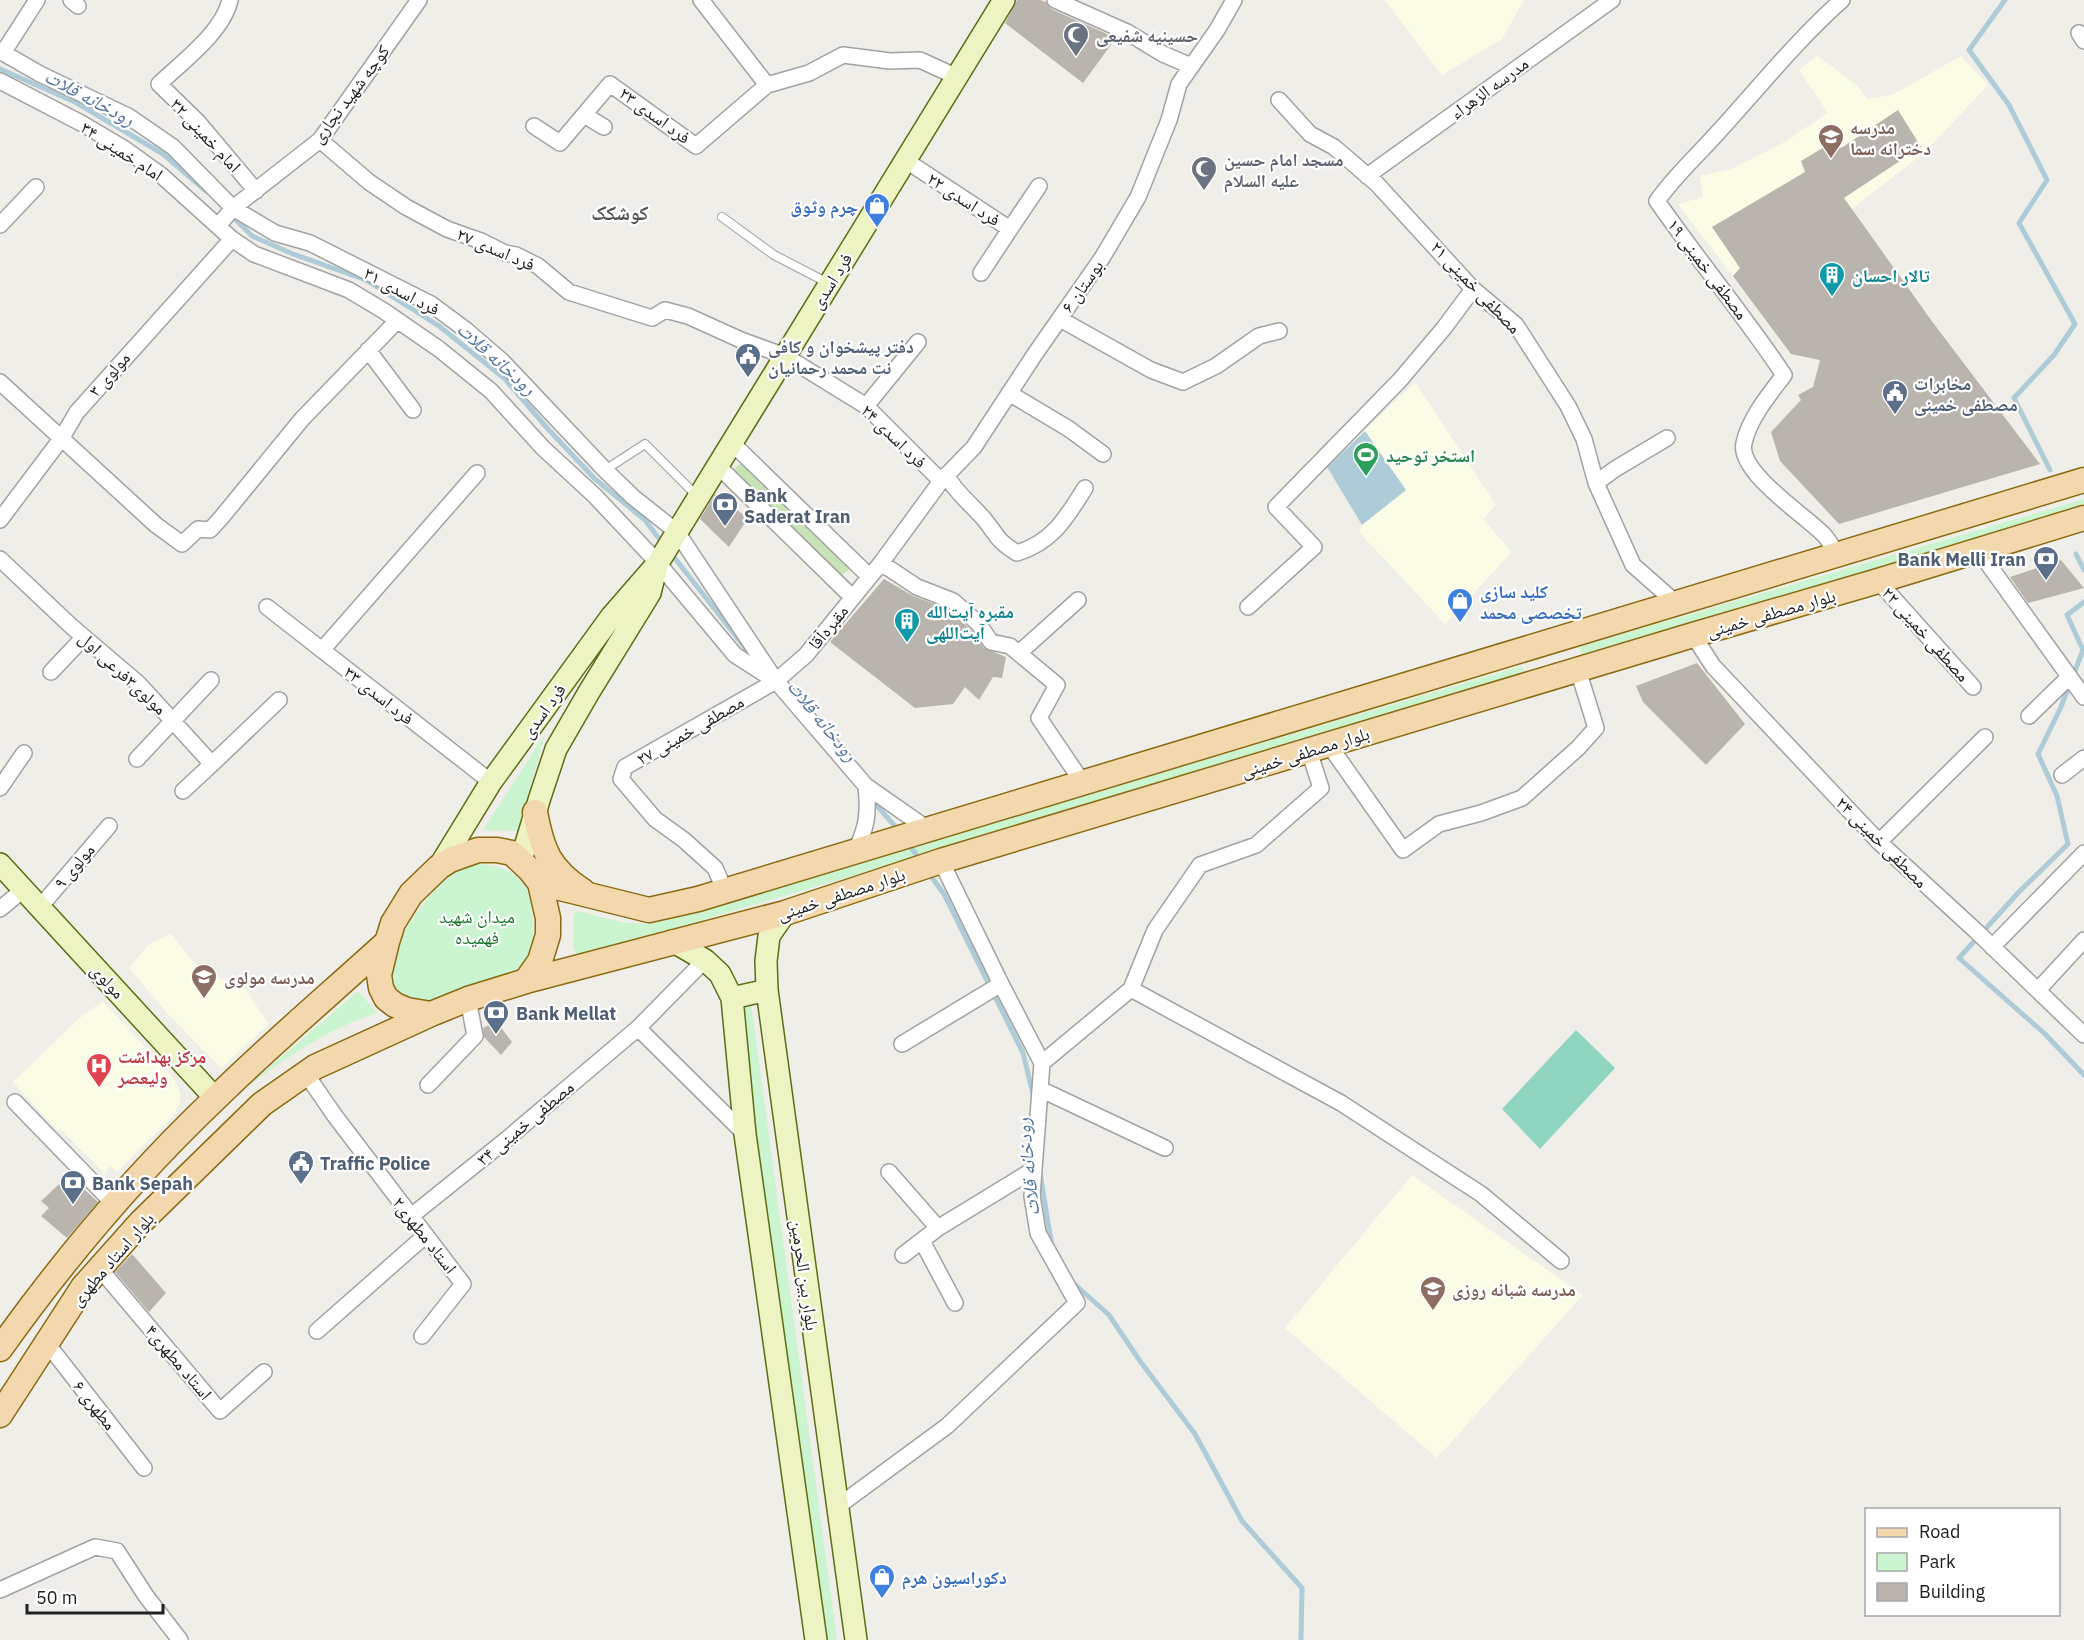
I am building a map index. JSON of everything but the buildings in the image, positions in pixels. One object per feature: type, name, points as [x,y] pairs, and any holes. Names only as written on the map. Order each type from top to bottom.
[{"type":"main road","name":"فرد اسدی","points":[[439,867],[491,782],[611,617],[658,563],[698,497],[736,448],[785,356],[1004,0]]},
{"type":"main road","name":"بلوار مصطفی خمینی","points":[[540,883],[649,910],[725,891],[2084,480]]},
{"type":"main road","name":"بلوار مصطفی خمینی","points":[[526,981],[785,913],[940,862],[1694,635],[1878,582],[2084,518]]},
{"type":"main road","name":"فرد اسدی","points":[[521,860],[556,749],[650,593],[658,563]]},
{"type":"main road","points":[[1542,644],[1551,678]]},
{"type":"main road","points":[[535,812],[541,844],[552,863],[566,879],[592,897]]},
{"type":"main road","points":[[478,850],[497,850],[512,854],[521,860],[540,883],[548,918],[548,935],[540,961],[526,981],[468,999],[431,1014],[407,1010],[386,998],[381,988],[380,975],[387,942],[393,923],[411,894],[439,867],[464,854],[478,850]]},
{"type":"main road","name":"مولوی","points":[[0,864],[215,1098]]},
{"type":"main road","name":"بلوار بین الحرمین","points":[[785,913],[769,936],[766,961],[767,990],[856,1640]]},
{"type":"main road","points":[[672,941],[705,960],[720,974],[732,998],[746,1134],[816,1640]]},
{"type":"main road","name":"بلوار استاد مطهری","points":[[0,1349],[57,1271],[114,1204],[215,1098],[387,942]]},
{"type":"main road","points":[[732,998],[767,990]]},
{"type":"main road","name":"بلوار استاد مطهری","points":[[0,1415],[83,1287],[141,1222],[262,1104],[315,1067],[431,1014]]},
{"type":"street","points":[[2,52],[37,0]]},
{"type":"street","name":"امام خمینی ۳۲","points":[[230,0],[222,19],[210,36],[159,84],[198,122],[256,191]]},
{"type":"street","name":"کوچه شهید ‌نجاری","points":[[218,226],[233,208],[320,140],[419,0]]},
{"type":"street","points":[[701,0],[767,86]]},
{"type":"street","points":[[1055,0],[1127,32],[1163,54],[1191,66]]},
{"type":"street","name":"بوستان ۶","points":[[885,556],[944,478],[974,447],[1102,258],[1138,197],[1169,120],[1179,84],[1217,30],[1234,0]]},
{"type":"street","name":"مدرسه الزهراء","points":[[1367,176],[1612,0]]},
{"type":"street","name":"مصطفی خمینی ۱۹","points":[[1836,555],[1825,536],[1761,481],[1746,456],[1743,444],[1760,406],[1785,375],[1751,326],[1656,201],[1672,179],[1709,143],[1813,26],[1842,0]]},
{"type":"street","name":"امام خمینی ۳۴","points":[[2,52],[40,74],[128,116],[173,147],[233,208]]},
{"type":"street","name":"فرد اسدی ۲۳","points":[[534,126],[560,143],[610,84],[696,146],[767,86],[808,73],[843,56],[890,61],[920,60],[957,77]]},
{"type":"street","name":"امام خمینی ۳۴","points":[[0,81],[81,123],[125,149],[169,181],[232,239]]},
{"type":"street","name":"مصطفی خمینی ۲۱","points":[[1279,100],[1310,134],[1334,147],[1367,176],[1431,241],[1473,289],[1516,326],[1568,406],[1584,439],[1596,483],[1633,565],[1676,603]]},
{"type":"street","points":[[584,114],[604,127]]},
{"type":"street","name":"فرد اسدی ۲۷","points":[[320,140],[369,182],[406,207],[447,229],[481,241],[505,253],[516,255],[538,266],[568,292],[652,318],[664,310],[688,316],[741,340],[785,356]]},
{"type":"street","name":"فرد اسدی ۲۲","points":[[905,160],[1010,229],[981,273]]},
{"type":"street","points":[[1010,229],[1039,186]]},
{"type":"street","points":[[0,225],[36,187]]},
{"type":"street","name":"فرد اسدی ۳۱","points":[[233,208],[275,233],[310,243],[431,304],[502,361],[605,470],[633,497],[677,532],[776,681]]},
{"type":"street","name":"فرد اسدی ۳۱","points":[[232,239],[254,254],[349,290],[439,349],[490,391],[543,448],[595,496],[658,563],[735,655],[776,681]]},
{"type":"street","name":"مولوی ۳","points":[[0,520],[61,439],[77,412],[232,239]]},
{"type":"street","points":[[1248,607],[1314,547],[1276,507],[1400,381],[1473,289]]},
{"type":"street","points":[[1060,319],[1151,370],[1183,382],[1216,366],[1259,336],[1279,331]]},
{"type":"street","points":[[0,382],[156,525],[182,544],[198,529],[210,530],[302,419],[397,321]]},
{"type":"street","points":[[866,406],[918,342]]},
{"type":"street","points":[[368,350],[413,410]]},
{"type":"street","name":"فرد اسدی ۲۴","points":[[785,356],[866,406],[951,484],[985,519],[1002,544],[1017,553],[1050,537],[1085,488]]},
{"type":"street","points":[[1009,393],[1069,429],[1103,454]]},
{"type":"street","points":[[1596,483],[1667,438]]},
{"type":"street","points":[[736,448],[869,576]]},
{"type":"street","name":"مقبره‌آقا","points":[[720,469],[852,597]]},
{"type":"street","points":[[322,650],[477,473]]},
{"type":"street","points":[[1978,550],[2084,697]]},
{"type":"street","points":[[885,556],[917,587],[953,601],[978,623],[990,642],[1010,646],[1057,685],[1039,718],[1083,783]]},
{"type":"street","name":"مقبره‌آقا","points":[[776,681],[806,655],[885,556]]},
{"type":"street","name":"مولوی۳فرعی اول","points":[[0,559],[84,637],[140,684],[212,764]]},
{"type":"street","name":"مقبره‌آقا","points":[[839,585],[857,565]]},
{"type":"street","name":"مصطفی خمینی ۲۲","points":[[1878,582],[1973,687]]},
{"type":"street","points":[[1019,653],[1078,600]]},
{"type":"street","name":"فرد اسدی ۳۳","points":[[267,607],[491,782]]},
{"type":"street","name":"مصطفی خمینی ۲۴","points":[[1694,635],[1713,666],[1879,842],[2084,1035]]},
{"type":"street","points":[[51,672],[84,637]]},
{"type":"street","points":[[1319,748],[1403,850],[1439,824],[1481,813],[1522,798],[1578,747],[1596,728],[1578,670]]},
{"type":"street","points":[[2029,716],[2069,677]]},
{"type":"street","points":[[137,759],[211,680]]},
{"type":"street","points":[[776,681],[866,786],[928,830]]},
{"type":"street","name":"مصطفی خمینی ۲۷","points":[[725,891],[715,868],[684,840],[655,819],[621,779],[625,767],[776,681]]},
{"type":"street","points":[[183,791],[279,700]]},
{"type":"street","points":[[1879,842],[1985,737]]},
{"type":"street","points":[[1042,1063],[1131,989],[1155,930],[1200,865],[1256,845],[1321,788],[1319,748]]},
{"type":"street","points":[[0,788],[24,753]]},
{"type":"street","points":[[2062,775],[2084,758]]},
{"type":"street","points":[[855,852],[866,826],[868,808],[866,786]]},
{"type":"street","name":"مولوی ۹","points":[[40,907],[109,826]]},
{"type":"street","points":[[1992,947],[2084,853]]},
{"type":"street","points":[[837,1507],[947,1426],[1077,1303],[1038,1233],[1032,1196],[1042,1063],[940,862]]},
{"type":"street","points":[[0,909],[23,890]]},
{"type":"street","points":[[2038,990],[2084,940]]},
{"type":"street","name":"مصطفی خمینی ۳۴","points":[[410,1217],[507,1139],[638,1028],[705,960]]},
{"type":"street","points":[[902,1044],[1001,984]]},
{"type":"street","points":[[1131,989],[1341,1103],[1481,1194],[1561,1261]]},
{"type":"street","points":[[428,1085],[475,1036],[468,999]]},
{"type":"street","points":[[638,1028],[746,1134]]},
{"type":"street","name":"استاد مطهری۲","points":[[306,1074],[410,1217],[463,1284],[422,1336]]},
{"type":"street","points":[[1040,1089],[1165,1148]]},
{"type":"street","points":[[15,1102],[114,1204]]},
{"type":"street","points":[[903,1255],[938,1228],[1033,1170]]},
{"type":"street","points":[[889,1172],[938,1228]]},
{"type":"street","points":[[317,1331],[426,1235]]},
{"type":"street","points":[[922,1241],[955,1303]]},
{"type":"street","name":"استاد مطهری۴","points":[[100,1269],[220,1411],[264,1372]]},
{"type":"street","name":"مطهری ۶","points":[[46,1342],[144,1468]]},
{"type":"street","points":[[0,1590],[95,1547],[117,1551],[146,1596],[180,1640]]},
{"type":"lane","points":[[722,217],[774,255],[830,283]]},
{"type":"lane","points":[[605,470],[645,444],[698,497]]},
{"type":"shaded area","points":[[1384,0],[1524,0],[1502,39],[1442,75]]},
{"type":"shaded area","name":"مدرسه دخترانه سما","points":[[1817,55],[1858,86],[1867,99],[1892,95],[1961,56],[1988,85],[1925,152],[1852,209],[1794,239],[1760,247],[1733,276],[1678,204],[1703,197],[1700,176],[1731,169],[1781,144],[1828,113],[1799,70]]},
{"type":"shaded area","points":[[1415,382],[1496,505],[1483,519],[1512,552],[1445,624],[1359,532],[1362,525],[1327,467]]},
{"type":"shaded area","name":"مدرسه مولوی","points":[[171,934],[196,965],[209,975],[242,985],[269,1024],[221,1068],[168,1014],[129,968],[149,944]]},
{"type":"shaded area","name":"مرکز بهداشت ولیعصر","points":[[103,1001],[174,1079],[180,1092],[176,1112],[168,1121],[117,1172],[110,1166],[104,1173],[62,1130],[57,1130],[13,1082],[77,1020]]},
{"type":"shaded area","name":"مدرسه شبانه روزی","points":[[1412,1175],[1583,1295],[1437,1458],[1285,1328]]},
{"type":"green space","points":[[742,462],[851,568],[842,575],[733,470]]},
{"type":"green space","points":[[2084,499],[2084,510],[1583,659],[1579,647]]},
{"type":"green space","points":[[1522,666],[1526,678],[579,956],[573,949],[574,914],[579,911],[624,923],[651,924]]},
{"type":"green space","points":[[545,734],[518,831],[483,830]]},
{"type":"green space","name":"میدان شهید فهمیده","points":[[473,864],[501,868],[512,873],[526,889],[530,900],[533,928],[532,946],[528,959],[518,969],[506,975],[460,992],[422,1001],[399,996],[394,982],[394,955],[405,930],[446,877],[457,869]]},
{"type":"green space","points":[[358,991],[377,1013],[324,1036],[243,1090]]},
{"type":"green space","points":[[740,1003],[751,1003],[837,1640],[823,1640],[778,1336]]},
{"type":"green space","points":[[1576,1030],[1615,1068],[1540,1149],[1502,1109]]},
{"type":"water","name":"استخر توحید","points":[[1365,431],[1406,490],[1362,525],[1327,467]]},
{"type":"waterway","points":[[2005,0],[1969,50],[2009,105],[2047,180],[2019,223],[2075,324],[2054,355],[2014,398],[2050,470]]},
{"type":"waterway","name":"رودخانه قلات","points":[[0,69],[75,102],[163,154],[206,191]]},
{"type":"waterway","name":"رودخانه قلات","points":[[230,214],[252,236],[293,254],[366,280],[439,326],[504,378],[595,479],[645,520],[664,545]]},
{"type":"waterway","name":"رودخانه قلات","points":[[670,552],[753,658]]},
{"type":"waterway","points":[[2076,554],[2084,570]]},
{"type":"waterway","points":[[2084,602],[2067,615],[2083,650],[2061,707],[2038,754],[2057,796],[2068,844],[2018,893],[1959,958],[2045,1034],[2084,1075]]},
{"type":"waterway","name":"رودخانه قلات","points":[[871,799],[900,832]]},
{"type":"waterway","name":"رودخانه قلات","points":[[907,842],[921,861]]},
{"type":"waterway","name":"رودخانه قلات","points":[[928,872],[944,894],[1023,1053],[1034,1098]]},
{"type":"waterway","name":"رودخانه قلات","points":[[1040,1173],[1052,1247]]},
{"type":"waterway","name":"رودخانه قلات","points":[[1071,1281],[1109,1315],[1140,1361],[1195,1434],[1242,1521],[1302,1588],[1301,1640]]},
{"type":"place","name":"حسینیه شفیعی","points":[[1076,58]]},
{"type":"place","name":"مدرسه دخترانه سما","points":[[1831,160]]},
{"type":"place","name":"مسجد امام حسین علیه السلام","points":[[1204,192]]},
{"type":"place","name":"چرم وثوق","points":[[877,229]]},
{"type":"place","name":"تالار احسان","points":[[1832,298]]},
{"type":"place","name":"دفتر پیشخوان و کافی نت محمد رحمانیان","points":[[748,379]]},
{"type":"place","name":"مخابرات مصطفی خمینی","points":[[1895,416]]},
{"type":"place","name":"استخر توحید","points":[[1366,478]]},
{"type":"place","name":"Bank Saderat Iran","points":[[725,528]]},
{"type":"place","name":"Bank Melli Iran","points":[[2046,582]]},
{"type":"place","name":"کلید سازی تخصصی محمد","points":[[1460,624]]},
{"type":"place","name":"مقبره آیت‌الله آیت‌اللهی","points":[[907,644]]},
{"type":"place","name":"مدرسه مولوی","points":[[204,1000]]},
{"type":"place","name":"Bank Mellat","points":[[496,1036]]},
{"type":"place","name":"مرکز بهداشت ولیعصر","points":[[99,1089]]},
{"type":"place","name":"Traffic Police","points":[[301,1186]]},
{"type":"place","name":"Bank Sepah","points":[[73,1206]]},
{"type":"place","name":"مدرسه شبانه روزی","points":[[1433,1312]]},
{"type":"place","name":"دکوراسیون هرم","points":[[882,1600]]},
{"type":"district","name":"کوشکک","points":[[620,212]]}]
